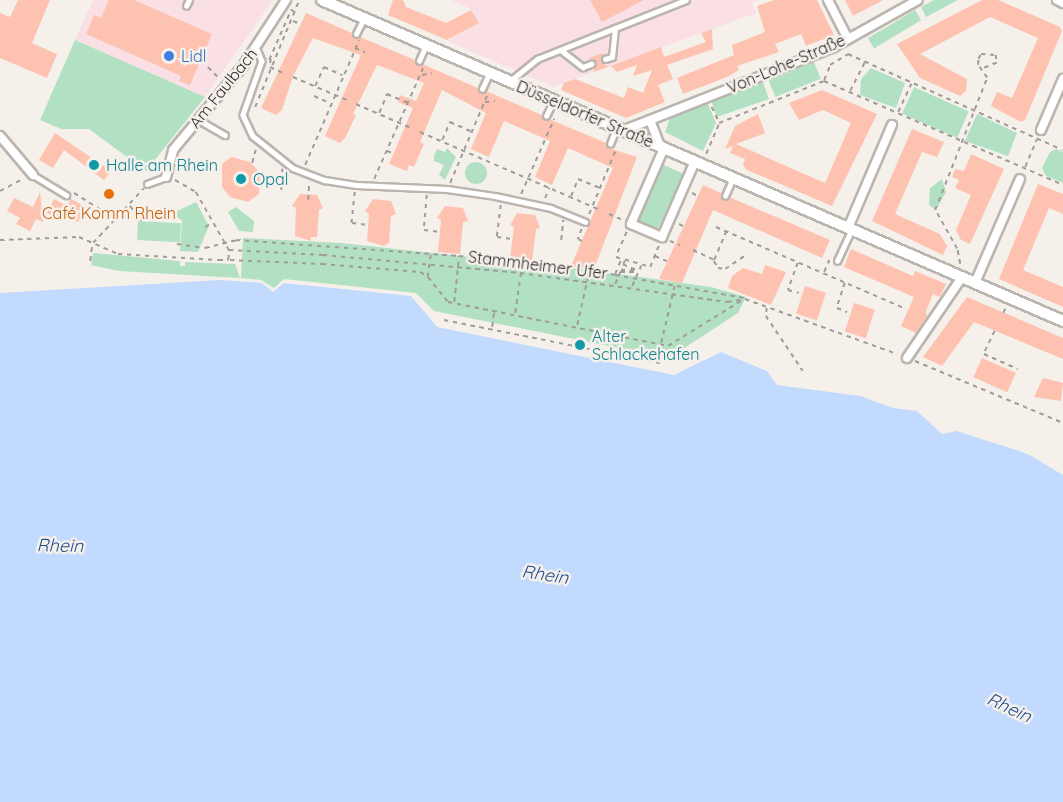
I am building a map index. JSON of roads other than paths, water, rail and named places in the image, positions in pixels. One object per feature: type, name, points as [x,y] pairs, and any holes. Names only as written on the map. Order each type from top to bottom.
[{"type":"street","name":"Am Faulbach","points":[[166,177],[173,150],[228,85],[286,0]]},
{"type":"street","name":"Düsseldorfer Straße","points":[[322,0],[1063,321]]},
{"type":"street","points":[[828,0],[848,39]]},
{"type":"street","name":"Von-Lohe-Straße","points":[[621,129],[650,120],[848,39],[918,0]]},
{"type":"street","points":[[1057,0],[1063,3]]},
{"type":"street","points":[[1041,130],[1063,79]]},
{"type":"street","points":[[650,120],[662,147],[631,224],[662,237],[699,163]]},
{"type":"street","points":[[850,228],[892,125]]},
{"type":"street","points":[[0,136],[33,175]]},
{"type":"street","points":[[975,283],[1020,179]]},
{"type":"street","points":[[908,358],[962,277]]},
{"type":"lane","points":[[186,6],[189,0]]},
{"type":"lane","points":[[510,81],[537,60],[686,0]]},
{"type":"lane","points":[[356,34],[364,18]]},
{"type":"lane","points":[[605,59],[612,57],[615,28]]},
{"type":"lane","points":[[419,61],[426,45]]},
{"type":"lane","points":[[256,47],[262,61],[243,109],[246,125],[257,141],[283,162],[310,175],[356,185],[447,189],[542,206],[585,222]]},
{"type":"lane","points":[[561,50],[583,67],[591,64]]},
{"type":"lane","points":[[482,89],[490,72]]},
{"type":"lane","points":[[546,116],[554,100]]},
{"type":"lane","points":[[199,120],[225,135]]},
{"type":"lane","points":[[610,144],[621,129]]},
{"type":"lane","points":[[33,175],[66,195]]},
{"type":"lane","points":[[147,184],[166,177]]},
{"type":"lane","points":[[725,196],[733,178]]},
{"type":"lane","points":[[837,261],[850,228]]},
{"type":"water","name":"Rhein","points":[[220,280],[262,283],[273,292],[284,283],[411,296],[437,327],[674,375],[721,352],[767,371],[777,385],[860,396],[893,408],[917,411],[942,434],[957,431],[1028,454],[1063,475],[1063,802],[0,802],[0,293]]},
{"type":"place","name":"Lidl","points":[[169,56]]},
{"type":"place","name":"Halle am Rhein","points":[[94,165]]},
{"type":"place","name":"Opal","points":[[241,179]]},
{"type":"place","name":"Café Komm Rhein","points":[[109,194]]},
{"type":"place","name":"Alter Schlackehafen","points":[[580,345]]}]
